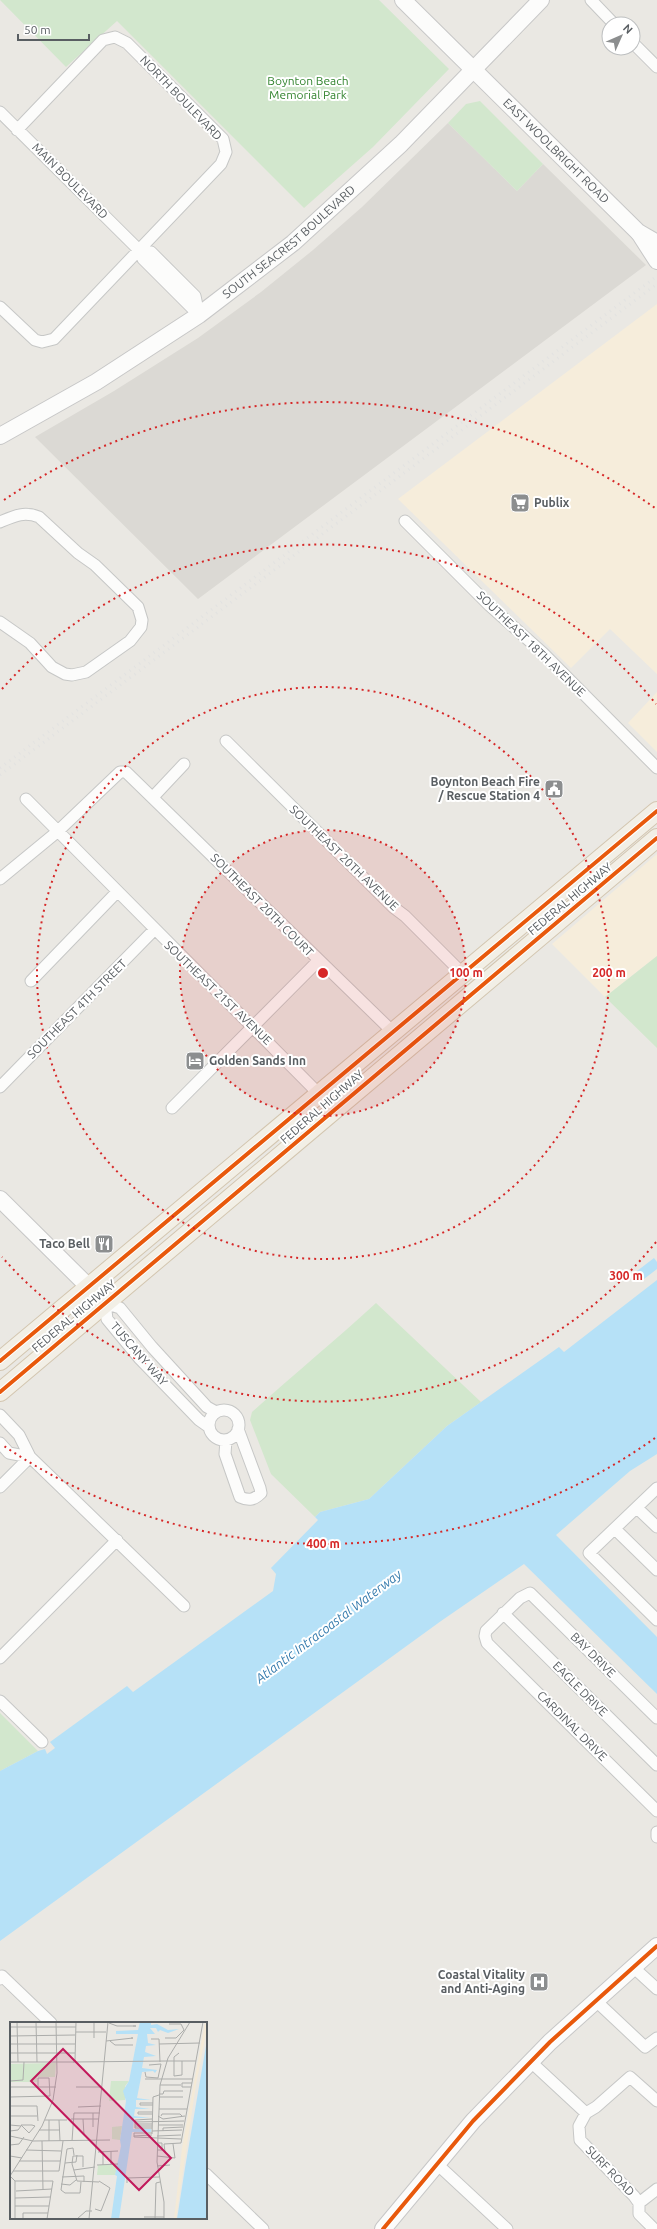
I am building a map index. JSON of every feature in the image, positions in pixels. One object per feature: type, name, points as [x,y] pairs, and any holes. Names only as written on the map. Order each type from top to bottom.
[{"type":"main road","name":"FEDERAL HIGHWAY","points":[[0,1362],[657,811]]},
{"type":"main road","name":"FEDERAL HIGHWAY","points":[[0,1392],[657,838]]},
{"type":"main road","points":[[334,1082],[338,1106]]},
{"type":"main road","points":[[252,1181],[265,1161],[317,1116],[320,1100],[319,1094]]},
{"type":"street","name":"EAST WOOLBRIGHT ROAD","points":[[403,0],[638,232],[657,262]]},
{"type":"street","name":"SOUTH SEACREST BOULEVARD","points":[[0,436],[96,382],[200,315],[293,244],[401,144],[541,0]]},
{"type":"street","points":[[591,0],[606,16]]},
{"type":"street","name":"NORTH BOULEVARD","points":[[0,307],[29,336],[35,340],[48,341],[54,339],[221,164],[226,152],[223,139],[127,43],[116,38],[103,40],[17,130]]},
{"type":"street","points":[[641,51],[657,67]]},
{"type":"street","name":"MAIN BOULEVARD","points":[[0,112],[139,250],[151,252],[195,296],[200,315]]},
{"type":"street","name":"EAST WOOLBRIGHT ROAD","points":[[638,232],[657,243]]},
{"type":"street","points":[[0,522],[18,514],[32,514],[39,517],[78,553],[95,565],[138,607],[142,620],[141,627],[130,641],[86,672],[72,675],[65,674],[52,667],[30,643],[0,622]]},
{"type":"street","name":"SOUTHEAST 18TH AVENUE","points":[[404,521],[490,606],[543,653],[657,768]]},
{"type":"street","name":"SOUTHEAST 20TH AVENUE","points":[[226,741],[393,907],[410,921],[463,974]]},
{"type":"street","points":[[153,797],[184,764]]},
{"type":"street","name":"SOUTHEAST 20TH COURT","points":[[57,832],[120,772],[126,772],[132,776],[393,1032]]},
{"type":"street","name":"SOUTHEAST 21ST AVENUE","points":[[26,799],[154,930],[252,1025],[319,1094]]},
{"type":"street","points":[[0,879],[57,832]]},
{"type":"street","points":[[31,981],[117,892]]},
{"type":"street","name":"SOUTHEAST 4TH STREET","points":[[0,1087],[154,930]]},
{"type":"street","points":[[172,1108],[252,1025],[319,960]]},
{"type":"street","points":[[0,1199],[90,1286],[105,1303]]},
{"type":"street","name":"TUSCANY WAY","points":[[105,1303],[120,1308],[152,1347],[207,1407],[216,1412],[225,1410],[233,1413],[238,1420],[238,1429],[260,1488],[261,1493],[256,1498],[247,1500],[240,1497],[225,1454],[226,1440],[213,1435],[209,1427],[199,1420],[140,1359],[107,1319],[105,1303]]},
{"type":"street","points":[[209,1427],[210,1418],[216,1412]]},
{"type":"street","points":[[0,1415],[19,1435],[30,1457],[184,1606]]},
{"type":"street","points":[[226,1440],[234,1436],[238,1429]]},
{"type":"street","points":[[0,1443],[8,1453],[30,1457]]},
{"type":"street","points":[[0,1488],[30,1457]]},
{"type":"street","points":[[657,1488],[589,1553],[657,1620]]},
{"type":"street","points":[[637,1508],[657,1527]]},
{"type":"street","points":[[614,1529],[657,1570]]},
{"type":"street","points":[[0,1658],[117,1540]]},
{"type":"street","name":"BAY DRIVE","points":[[503,1613],[520,1598],[530,1593],[657,1718]]},
{"type":"street","name":"CARDINAL DRIVE","points":[[503,1613],[486,1631],[487,1642],[657,1811]]},
{"type":"street","name":"EAGLE DRIVE","points":[[503,1613],[657,1765]]},
{"type":"street","points":[[0,1701],[42,1742]]},
{"type":"street","points":[[657,1832],[657,1837]]},
{"type":"street","points":[[383,2229],[473,2121],[531,2062],[596,2000],[657,1946]]},
{"type":"street","points":[[633,1967],[657,1990]]},
{"type":"street","points":[[0,1979],[2,1976],[50,2022]]},
{"type":"street","points":[[596,2000],[645,2047],[657,2038]]},
{"type":"street","points":[[531,2062],[586,2113],[596,2107],[630,2077],[655,2095]]},
{"type":"street","name":"SURF ROAD","points":[[586,2113],[579,2126],[580,2140],[639,2203],[639,2214],[654,2229]]},
{"type":"street","points":[[437,2164],[507,2229]]},
{"type":"street","points":[[207,2175],[263,2229]]},
{"type":"street","points":[[639,2203],[657,2189]]},
{"type":"shaded area","points":[[448,123],[517,191],[543,164],[646,265],[198,599],[35,437],[114,391],[198,338],[261,292],[313,250],[362,207]]},
{"type":"shaded area","points":[[657,304],[657,674],[610,629],[571,668],[398,499]]},
{"type":"shaded area","points":[[657,692],[657,752],[628,723]]},
{"type":"shaded area","points":[[657,854],[657,956],[605,997],[552,944]]},
{"type":"green space","name":"Boynton Beach Memorial Park","points":[[0,0],[379,0],[449,69],[373,147],[304,208],[117,21],[66,67]]},
{"type":"green space","points":[[480,101],[543,164],[517,191],[448,123],[466,104]]},
{"type":"green space","points":[[657,956],[657,1048],[605,997]]},
{"type":"green space","points":[[376,1303],[481,1402],[447,1426],[369,1499],[320,1512],[315,1517],[271,1474],[250,1420],[252,1412]]},
{"type":"green space","points":[[0,1713],[38,1751],[0,1771]]},
{"type":"water","points":[[654,1258],[657,1262],[657,1269],[644,1279],[637,1271]]},
{"type":"water","name":"Atlantic Intracoastal Waterway","points":[[657,1280],[657,1454],[630,1471],[556,1535],[657,1637],[657,1694],[524,1564],[441,1621],[0,1941],[0,1771],[38,1751],[45,1749],[47,1754],[55,1748],[50,1742],[127,1686],[133,1692],[273,1591],[276,1574],[271,1568],[318,1520],[315,1517],[320,1512],[369,1499],[447,1426],[559,1347],[564,1352]]},
{"type":"railway","points":[[0,768],[657,276]]},
{"type":"railway","points":[[0,775],[657,284]]},
{"type":"cycle path","points":[[0,1361],[657,811]]},
{"type":"cycle path","points":[[0,1392],[657,838]]},
{"type":"cycle path","points":[[383,2229],[473,2121],[550,2042],[657,1946]]},
{"type":"place","name":"Publix","points":[[520,503]]},
{"type":"place","name":"Boynton Beach Fire / Rescue Station 4","points":[[554,789]]},
{"type":"place","name":"Golden Sands Inn","points":[[195,1061]]},
{"type":"place","name":"Taco Bell","points":[[104,1244]]},
{"type":"place","name":"Coastal Vitality and Anti-Aging","points":[[539,1982]]}]
